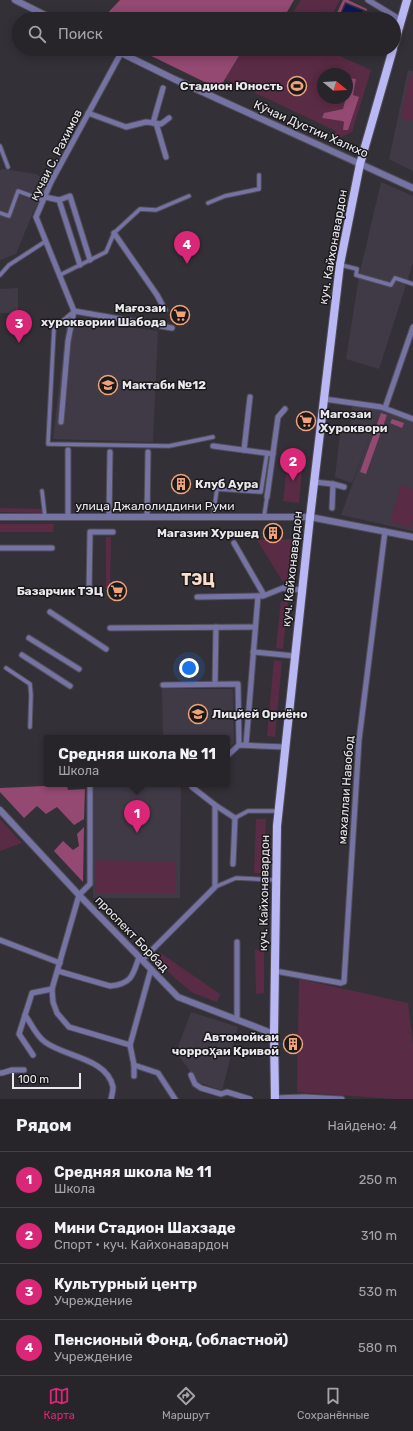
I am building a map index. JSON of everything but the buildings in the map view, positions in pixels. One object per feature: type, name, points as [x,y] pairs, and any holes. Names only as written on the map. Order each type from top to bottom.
[{"type":"main road","points":[[401,19],[407,0]]},
{"type":"main road","name":"куч. Кайхонавардон","points":[[276,1098],[274,1034],[277,826],[310,517],[340,264],[360,164],[391,56]]},
{"type":"street","points":[[15,0],[39,12]]},
{"type":"street","points":[[368,0],[388,12]]},
{"type":"street","name":"кучаи С. Рахимов","points":[[74,311],[36,217],[42,198],[118,56]]},
{"type":"street","name":"Кӯчаи Дустии Халкхо","points":[[126,56],[186,85],[413,188]]},
{"type":"street","points":[[164,88],[154,123],[166,157]]},
{"type":"street","points":[[88,113],[126,127],[137,124],[161,124],[169,118]]},
{"type":"street","points":[[0,146],[8,167]]},
{"type":"street","points":[[208,204],[225,196],[259,189],[259,176]]},
{"type":"street","points":[[0,213],[9,216],[18,191],[42,198],[59,200],[70,196],[90,260]]},
{"type":"street","points":[[60,274],[106,252],[114,233],[140,210],[156,210],[189,196]]},
{"type":"street","points":[[59,200],[80,265]]},
{"type":"street","points":[[114,233],[157,295],[165,310]]},
{"type":"street","points":[[0,275],[9,265],[46,242]]},
{"type":"street","points":[[340,264],[357,269],[356,275],[392,286],[395,278],[413,284]]},
{"type":"street","points":[[74,311],[172,328]]},
{"type":"street","points":[[60,422],[68,341],[74,311]]},
{"type":"street","points":[[74,311],[54,328],[48,444],[169,446],[212,437]]},
{"type":"street","points":[[385,408],[413,327]]},
{"type":"street","points":[[244,450],[250,397]]},
{"type":"street","points":[[324,399],[385,408],[413,419]]},
{"type":"street","points":[[264,517],[278,418],[285,409]]},
{"type":"street","points":[[213,446],[273,454]]},
{"type":"street","points":[[68,450],[68,517]]},
{"type":"street","points":[[108,517],[110,452]]},
{"type":"street","points":[[147,517],[148,452]]},
{"type":"street","points":[[213,517],[217,489],[261,492],[267,453]]},
{"type":"street","points":[[314,482],[344,487]]},
{"type":"street","points":[[332,508],[333,484]]},
{"type":"street","points":[[42,492],[45,517]]},
{"type":"street","name":"улица Джалолиддини Руми","points":[[0,517],[310,517],[413,537]]},
{"type":"street","name":"махаллаи Навобод","points":[[275,971],[341,983],[344,982],[359,740],[385,531]]},
{"type":"street","points":[[89,592],[90,532],[113,532]]},
{"type":"street","points":[[234,543],[264,595]]},
{"type":"street","points":[[0,549],[52,549]]},
{"type":"street","points":[[197,597],[258,596],[283,588],[302,590]]},
{"type":"street","points":[[246,745],[258,596]]},
{"type":"street","points":[[50,612],[106,649]]},
{"type":"street","points":[[215,684],[216,627]]},
{"type":"street","points":[[110,628],[255,627]]},
{"type":"street","points":[[29,638],[79,669]]},
{"type":"street","points":[[253,652],[295,656]]},
{"type":"street","points":[[22,655],[70,686]]},
{"type":"street","points":[[6,668],[30,684],[30,727]]},
{"type":"street","points":[[164,685],[238,684],[239,745]]},
{"type":"street","points":[[230,753],[239,745],[285,747]]},
{"type":"street","points":[[90,787],[90,884],[79,895],[52,989],[53,1002],[57,1013],[69,1026],[130,1045]]},
{"type":"street","points":[[192,787],[235,818]]},
{"type":"street","points":[[215,804],[215,887]]},
{"type":"street","name":"проспект Борбад","points":[[0,810],[79,895],[178,997],[274,1034]]},
{"type":"street","points":[[235,818],[248,811],[278,811]]},
{"type":"street","points":[[234,864],[235,818]]},
{"type":"street","points":[[58,971],[110,986],[126,983],[133,976],[141,958],[215,887],[236,878],[276,880]]},
{"type":"street","points":[[0,940],[60,963]]},
{"type":"street","points":[[237,942],[237,1020]]},
{"type":"street","points":[[134,1076],[134,1065],[130,1045],[151,969]]},
{"type":"street","points":[[33,1055],[20,1034],[25,1014],[32,993],[52,989]]},
{"type":"street","points":[[25,1014],[41,1040],[46,1044],[65,1053],[91,1062],[103,1069],[113,1087],[111,1099]]},
{"type":"street","points":[[134,1065],[158,1073],[175,1099]]},
{"type":"street","points":[[0,1072],[24,1070]]},
{"type":"street","points":[[191,1075],[195,1084],[201,1088],[221,1094],[227,1092],[250,1099]]},
{"type":"street","points":[[276,1098],[304,1097],[342,1099]]},
{"type":"shaded area","points":[[120,0],[294,0],[287,12],[109,12]]},
{"type":"shaded area","points":[[301,0],[340,0],[334,12],[293,12]]},
{"type":"shaded area","points":[[343,0],[348,0],[367,9],[367,11],[345,2],[341,12],[337,12]]},
{"type":"shaded area","points":[[346,4],[363,11],[363,12],[342,12]]},
{"type":"shaded area","points":[[151,56],[239,56],[219,89]]},
{"type":"shaded area","points":[[239,56],[340,56],[371,70],[352,132],[337,139],[333,138],[336,131],[225,79]]},
{"type":"shaded area","points":[[408,70],[413,71],[413,171],[389,159]]},
{"type":"shaded area","points":[[410,74],[413,75],[413,121],[401,118]]},
{"type":"shaded area","points":[[353,79],[356,79],[353,95]]},
{"type":"shaded area","points":[[353,95],[359,97],[348,130],[343,130],[344,122],[342,121],[322,118],[324,113],[343,109],[344,104],[353,104]]},
{"type":"shaded area","points":[[4,169],[36,174],[48,182],[31,217],[16,254],[0,260],[0,170]]},
{"type":"shaded area","points":[[381,182],[413,196],[413,263],[379,369],[346,359],[359,276]]},
{"type":"shaded area","points":[[18,288],[18,313],[0,313],[0,289]]},
{"type":"shaded area","name":"Мактаби №12","points":[[67,319],[158,331],[153,442],[53,439]]},
{"type":"shaded area","points":[[352,405],[380,408],[380,410],[413,422],[413,531],[341,515],[373,428],[352,483],[335,477],[341,425],[350,427]]},
{"type":"shaded area","points":[[381,413],[387,415],[366,474],[360,472]]},
{"type":"shaded area","points":[[392,419],[404,423],[402,428],[390,423]]},
{"type":"shaded area","points":[[288,460],[303,461],[299,503],[283,501]]},
{"type":"shaded area","points":[[401,485],[413,489],[413,519],[411,528],[390,522]]},
{"type":"shaded area","points":[[0,508],[41,509],[42,513],[0,512]]},
{"type":"shaded area","points":[[0,524],[54,524],[53,532],[0,532]]},
{"type":"shaded area","points":[[106,537],[111,537],[110,588],[106,588]]},
{"type":"shaded area","points":[[294,539],[289,583],[283,582],[257,540]]},
{"type":"shaded area","points":[[281,601],[288,602],[283,649],[276,648]]},
{"type":"shaded area","points":[[274,660],[282,661],[275,737],[267,736]]},
{"type":"shaded area","name":"Лицйей Ориёно","points":[[162,689],[233,689],[234,743],[230,747],[230,735],[163,735]]},
{"type":"shaded area","points":[[44,786],[67,787],[68,790],[85,789],[84,819],[74,825],[57,807],[46,814],[37,806],[24,818],[0,792],[0,788]]},
{"type":"shaded area","points":[[93,787],[181,787],[180,898],[93,898]]},
{"type":"shaded area","points":[[0,819],[22,843],[0,851]]},
{"type":"shaded area","points":[[256,819],[266,819],[264,873],[254,873]]},
{"type":"shaded area","points":[[84,827],[83,882],[54,851],[63,841],[73,850],[79,846],[77,834]]},
{"type":"shaded area","points":[[95,860],[175,862],[175,893],[95,893]]},
{"type":"shaded area","points":[[255,950],[264,950],[264,993],[256,994]]},
{"type":"shaded area","points":[[159,952],[220,994],[217,1002],[193,993],[176,979],[154,958]]},
{"type":"shaded area","points":[[299,979],[408,1003],[413,1044],[413,1099],[297,1092]]},
{"type":"shaded area","points":[[191,1012],[238,1027],[222,1091],[198,1082],[176,1052]]},
{"type":"place","name":"Стадион Юность","points":[[297,86]]},
{"type":"place","name":"Пенсионый Фонд, (областной)","points":[[187,264]]},
{"type":"place","name":"Мағозаи хуроквории Шабода","points":[[180,315]]},
{"type":"place","name":"Культурный центр","points":[[19,343]]},
{"type":"place","name":"Мактаби №12","points":[[108,385]]},
{"type":"place","name":"Магозаи Хуроквори","points":[[306,421]]},
{"type":"place","name":"Мини Стадион Шахзаде","points":[[293,481]]},
{"type":"place","name":"Клуб Аура","points":[[181,484]]},
{"type":"place","name":"Магазин Хуршед","points":[[273,533]]},
{"type":"place","name":"Базарчик ТЭЦ","points":[[117,591]]},
{"type":"place","name":"Лицйей Ориёно","points":[[198,714]]},
{"type":"place","name":"Средняя школа № 11","points":[[137,833]]},
{"type":"place","name":"Автомойкаи чорроҳаи Кривой","points":[[293,1044]]},
{"type":"district","name":"ТЭЦ","points":[[198,579]]}]
